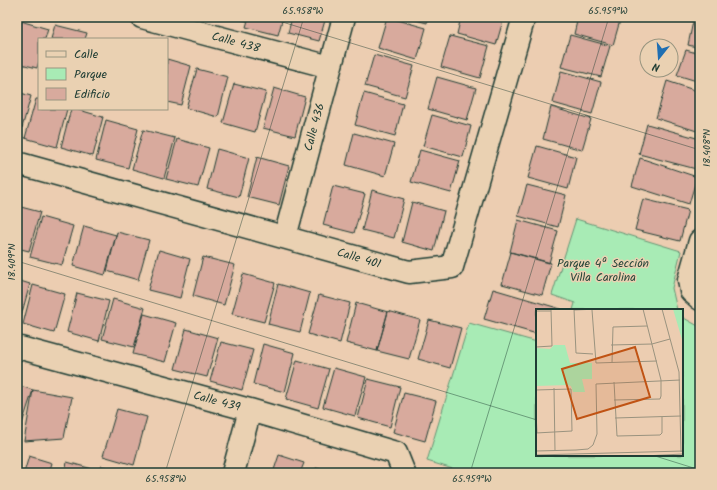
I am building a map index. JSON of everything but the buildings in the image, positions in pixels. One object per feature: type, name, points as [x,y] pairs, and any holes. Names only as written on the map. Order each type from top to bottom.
[{"type":"street","name":"Calle 438","points":[[142,17],[330,67]]},
{"type":"street","name":"Calle 436","points":[[285,237],[344,17]]},
{"type":"street","name":"Calle 401","points":[[17,163],[409,272],[452,267],[524,17]]},
{"type":"street","points":[[695,295],[689,280],[700,241]]},
{"type":"street","name":"Calle 439","points":[[17,347],[250,410],[396,453],[404,473]]},
{"type":"street","points":[[233,473],[250,410]]},
{"type":"green space","name":"Parque 4ª Sección Villa Carolina","points":[[576,219],[681,251],[672,288],[677,309],[573,309],[575,303],[552,295]]},
{"type":"green space","points":[[683,318],[700,327],[700,473],[466,473],[427,461],[469,323],[536,342],[536,456],[683,456]]}]
